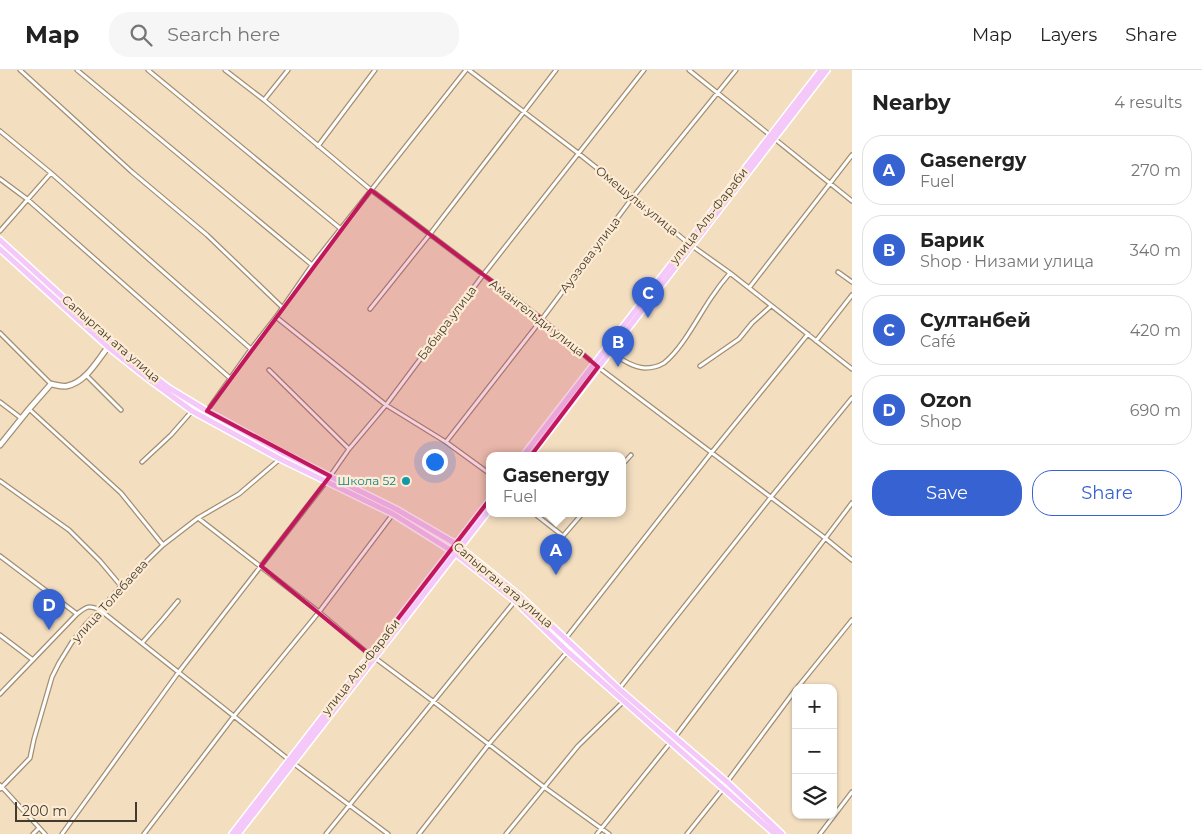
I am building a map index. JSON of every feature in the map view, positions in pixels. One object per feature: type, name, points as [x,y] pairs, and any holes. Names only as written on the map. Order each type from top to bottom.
[{"type":"main road","name":"улица Аль-Фараби","points":[[772,138],[821,70]]},
{"type":"main road","name":"улица Аль-Фараби","points":[[526,452],[596,366],[772,138],[827,70]]},
{"type":"main road","name":"Сапырган ата улица","points":[[0,240],[113,344],[169,388],[283,453],[396,509],[458,546],[520,596],[619,689],[676,737],[782,834]]},
{"type":"main road","name":"улица Аль-Фараби","points":[[533,452],[596,366],[610,352],[690,245]]},
{"type":"main road","name":"Сапырган ата улица","points":[[0,249],[108,347],[192,411],[280,459],[393,514],[452,552],[515,601],[568,652],[775,834]]},
{"type":"main road","name":"улица Аль-Фараби","points":[[458,546],[486,506]]},
{"type":"main road","name":"улица Аль-Фараби","points":[[238,834],[452,552],[486,514]]},
{"type":"main road","name":"улица Аль-Фараби","points":[[232,834],[291,762]]},
{"type":"street","points":[[20,70],[132,172],[207,235],[282,307]]},
{"type":"street","points":[[77,70],[312,265]]},
{"type":"street","points":[[148,70],[341,229]]},
{"type":"street","name":"Амангельди улица","points":[[226,70],[371,190],[542,319],[596,366],[712,452],[852,560]]},
{"type":"street","points":[[264,100],[288,70]]},
{"type":"street","points":[[318,146],[375,70]]},
{"type":"street","points":[[207,411],[251,349],[276,318],[312,265],[468,70]]},
{"type":"street","name":"Омешулы улица","points":[[468,70],[578,153],[690,245],[730,273],[852,369]]},
{"type":"street","points":[[370,309],[556,70]]},
{"type":"street","name":"Бабыра улица","points":[[62,834],[178,673],[483,275],[644,70]]},
{"type":"street","points":[[689,70],[852,201]]},
{"type":"street","name":"Ауэзова улица","points":[[446,442],[542,319],[633,197],[736,70]]},
{"type":"street","points":[[0,131],[51,173],[251,349]]},
{"type":"street","points":[[749,288],[852,155]]},
{"type":"street","points":[[0,231],[51,173]]},
{"type":"street","points":[[0,179],[27,200],[230,378]]},
{"type":"street","points":[[838,272],[852,282]]},
{"type":"street","points":[[610,352],[636,366],[646,368],[665,362],[677,349],[730,273]]},
{"type":"street","points":[[816,340],[852,295]]},
{"type":"street","points":[[700,366],[739,339],[752,323],[771,306]]},
{"type":"street","points":[[276,318],[386,404],[446,442],[486,471]]},
{"type":"street","points":[[0,333],[51,384],[65,387],[76,383],[86,375],[108,347]]},
{"type":"street","points":[[566,638],[712,452],[808,334]]},
{"type":"street","points":[[269,370],[349,449]]},
{"type":"street","points":[[86,375],[121,410]]},
{"type":"street","points":[[0,445],[51,384]]},
{"type":"street","points":[[619,689],[852,398]]},
{"type":"street","points":[[0,402],[21,418]]},
{"type":"street","points":[[29,408],[122,493],[163,544]]},
{"type":"street","points":[[142,462],[171,435],[192,411]]},
{"type":"street","points":[[626,460],[630,455]]},
{"type":"street","name":"улица Толебаева","points":[[1,787],[30,758],[47,693],[59,663],[86,624],[163,544],[198,518],[239,494],[280,459]]},
{"type":"street","points":[[0,481],[69,530],[100,561],[121,586]]},
{"type":"street","points":[[676,737],[852,503]]},
{"type":"street","points":[[144,834],[234,716],[319,612],[393,514]]},
{"type":"street","points":[[539,517],[563,536]]},
{"type":"street","points":[[548,559],[563,536],[579,517]]},
{"type":"street","points":[[198,518],[319,612],[372,657],[609,834]]},
{"type":"street","points":[[0,556],[77,614]]},
{"type":"street","points":[[142,643],[178,601]]},
{"type":"street","points":[[326,834],[515,601]]},
{"type":"street","points":[[0,694],[77,614],[86,607],[92,606],[100,610],[291,762],[388,834]]},
{"type":"street","points":[[799,684],[852,620]]},
{"type":"street","points":[[0,635],[33,660]]},
{"type":"street","points":[[419,834],[489,744],[568,652]]},
{"type":"street","points":[[687,834],[723,789],[726,782],[792,693]]},
{"type":"street","points":[[506,834],[578,746],[624,702]]},
{"type":"street","points":[[597,834],[671,742]]},
{"type":"street","points":[[1,787],[45,834]]},
{"type":"street","points":[[820,834],[852,792]]},
{"type":"street","points":[[33,834],[39,828]]},
{"type":"highlighted area","points":[[371,190],[542,319],[598,367],[505,490],[500,486],[370,655],[261,566],[330,476],[207,411]]},
{"type":"place","name":"Султанбей","points":[[648,318]]},
{"type":"place","name":"Барик","points":[[618,367]]},
{"type":"place","name":"Школа 52","points":[[406,481]]},
{"type":"place","name":"Gasenergy","points":[[556,575]]},
{"type":"place","name":"Ozon","points":[[49,630]]}]
